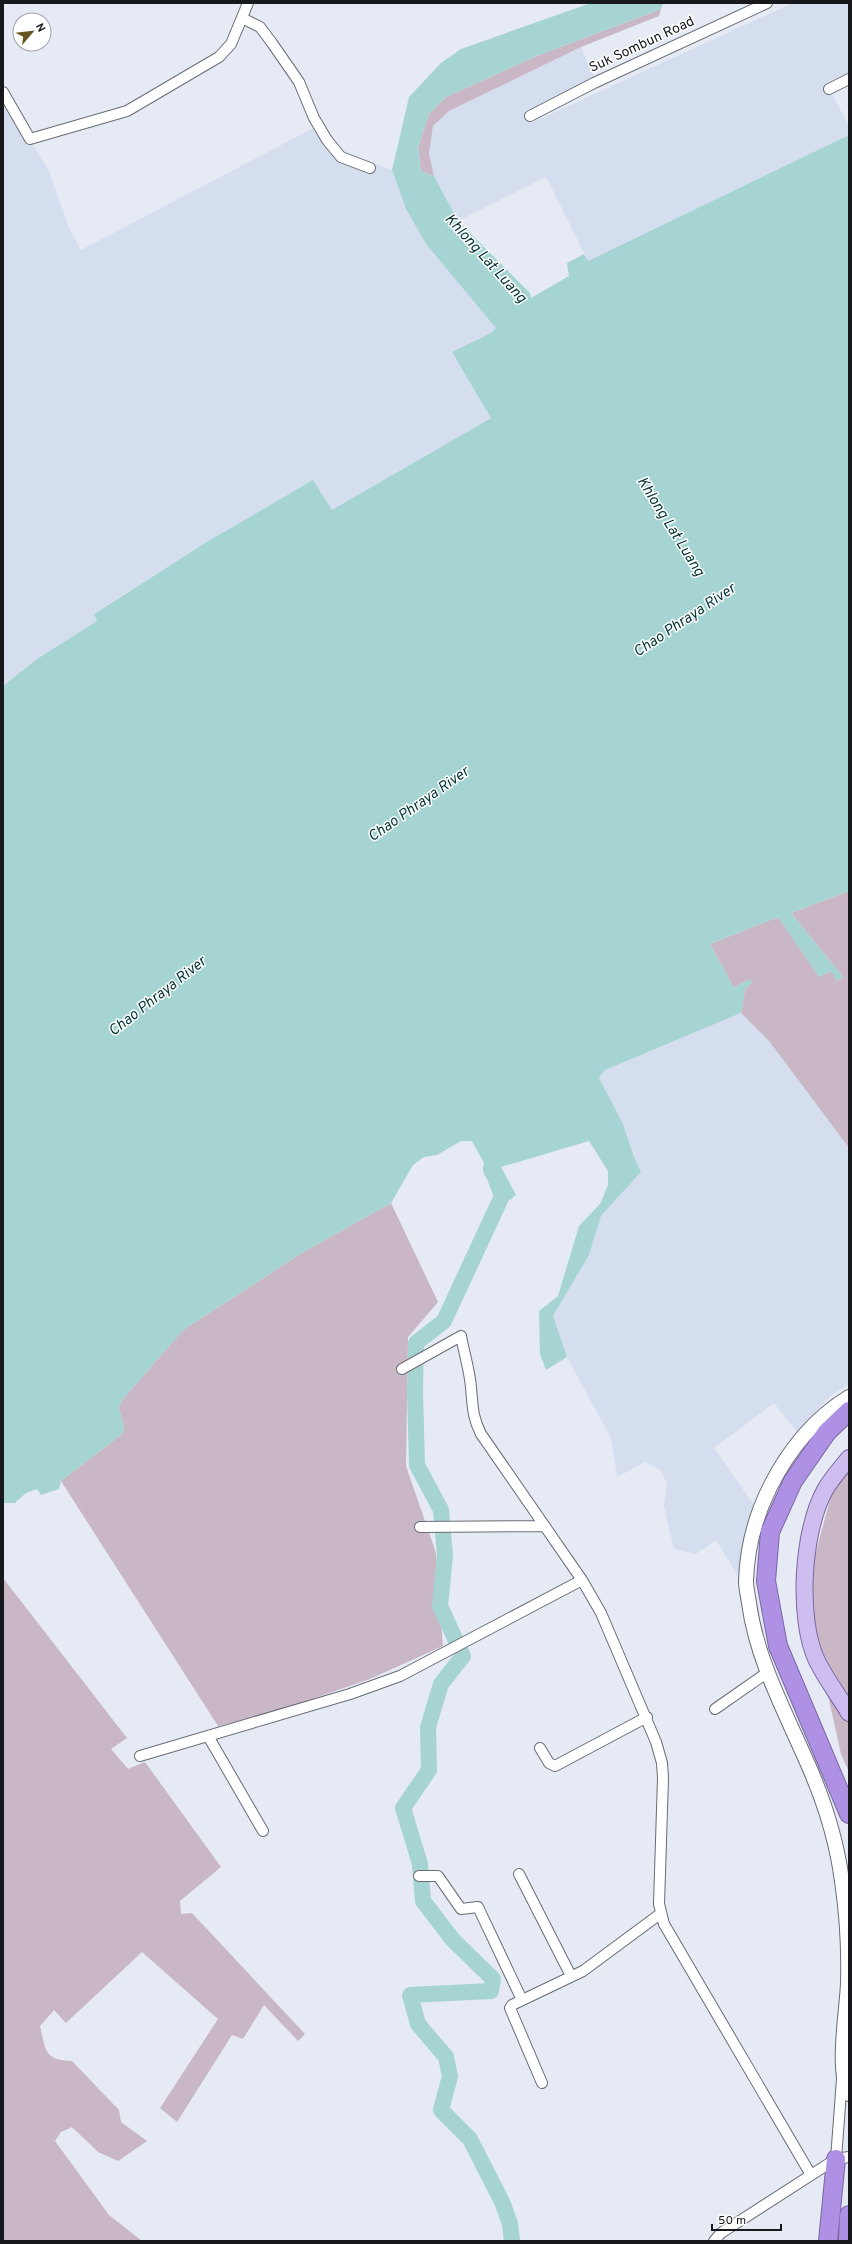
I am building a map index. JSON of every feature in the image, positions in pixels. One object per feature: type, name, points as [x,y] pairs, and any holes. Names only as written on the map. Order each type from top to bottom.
[{"type":"highway","points":[[849,1411],[827,1432],[792,1481],[770,1532],[766,1581],[778,1646],[849,1814]]},
{"type":"highway","points":[[828,2241],[842,2158]]},
{"type":"highway","points":[[848,2241],[849,2215]]},
{"type":"main road","points":[[849,1458],[825,1490],[811,1530],[805,1574],[806,1620],[817,1661],[849,1713]]},
{"type":"street","points":[[3,92],[30,139],[127,111],[219,57],[231,44],[248,3]]},
{"type":"street","name":"Suk Sombun Road","points":[[530,116],[594,83],[767,3]]},
{"type":"street","points":[[242,18],[260,27],[272,43],[299,82],[314,118],[327,140],[342,157],[370,168]]},
{"type":"street","points":[[829,89],[849,78]]},
{"type":"street","points":[[402,1369],[461,1336],[471,1388],[474,1420],[481,1434],[582,1580],[601,1613],[647,1717],[662,1763],[660,1914],[664,1924],[811,2175]]},
{"type":"street","points":[[713,2240],[811,2175],[842,2158],[842,2077],[848,1982],[847,1930],[842,1880],[831,1828],[810,1770],[768,1672],[751,1621],[746,1582],[752,1540],[762,1503],[780,1467],[809,1430],[849,1397]]},
{"type":"street","points":[[424,1526],[544,1526]]},
{"type":"street","points":[[140,1756],[350,1694],[400,1676],[582,1580]]},
{"type":"street","points":[[715,1709],[768,1672]]},
{"type":"street","points":[[540,1748],[548,1763],[555,1766],[647,1717]]},
{"type":"street","points":[[208,1736],[263,1831]]},
{"type":"street","points":[[519,1874],[571,1976]]},
{"type":"street","points":[[419,1876],[438,1876],[459,1908],[475,1906],[480,1909],[522,2000]]},
{"type":"street","points":[[542,2083],[510,2013],[512,2005],[583,1971],[660,1914]]},
{"type":"street","points":[[842,2077],[849,2094]]},
{"type":"shaded area","points":[[793,3],[849,3],[849,72],[826,83],[849,126],[849,135],[588,261],[546,177],[458,221],[434,176],[429,153],[433,126],[449,111],[581,47],[595,79],[525,111],[531,123]]},
{"type":"shaded area","points":[[661,9],[659,16],[581,47],[449,111],[433,126],[429,153],[434,176],[421,171],[418,147],[429,114],[446,97],[534,57]]},
{"type":"shaded area","points":[[3,98],[49,171],[68,226],[81,250],[323,123],[342,152],[392,170],[406,209],[426,244],[497,328],[491,333],[452,352],[492,417],[332,511],[313,480],[205,543],[94,613],[98,621],[37,659],[3,686]]},
{"type":"shaded area","points":[[849,891],[849,1148],[769,1041],[741,1013],[745,989],[752,983],[750,979],[734,988],[710,944],[778,917],[819,976],[832,971],[837,981],[843,977],[791,913]]},
{"type":"shaded area","points":[[741,1013],[769,1041],[849,1148],[849,1384],[830,1396],[797,1432],[774,1403],[714,1448],[754,1505],[738,1576],[716,1540],[696,1554],[674,1549],[664,1506],[667,1484],[661,1471],[645,1462],[617,1477],[611,1438],[567,1357],[553,1316],[589,1255],[601,1216],[641,1172],[634,1157],[623,1124],[599,1078],[605,1070]]},
{"type":"shaded area","points":[[391,1203],[438,1302],[408,1337],[406,1466],[436,1553],[443,1646],[370,1679],[268,1714],[218,1726],[61,1481],[122,1434],[124,1428],[119,1409],[122,1400],[183,1330],[305,1251]]},
{"type":"shaded area","points":[[849,1465],[849,1772],[841,1754],[805,1592],[837,1474]]},
{"type":"shaded area","points":[[3,1578],[127,1738],[111,1749],[128,1769],[145,1762],[221,1867],[180,1901],[181,1914],[192,1913],[305,2034],[298,2041],[264,2005],[243,2039],[232,2035],[177,2122],[160,2108],[218,2019],[142,1952],[66,2023],[54,2010],[40,2026],[45,2048],[51,2056],[56,2059],[72,2061],[119,2110],[121,2122],[147,2141],[118,2161],[98,2152],[72,2127],[61,2132],[55,2141],[109,2215],[142,2241],[3,2241]]},
{"type":"water","points":[[591,3],[663,3],[661,9],[534,57],[446,97],[429,114],[418,147],[421,171],[434,176],[458,221],[530,293],[531,298],[569,276],[567,263],[584,254],[588,261],[849,135],[849,891],[791,913],[843,977],[837,981],[831,971],[819,977],[778,917],[710,944],[734,988],[750,979],[752,983],[745,989],[741,1013],[605,1070],[599,1078],[623,1124],[634,1157],[641,1172],[601,1216],[589,1255],[553,1316],[567,1357],[546,1370],[540,1354],[539,1311],[558,1296],[579,1226],[600,1204],[608,1185],[608,1171],[589,1141],[501,1167],[516,1195],[510,1200],[484,1175],[484,1163],[472,1141],[461,1141],[437,1155],[424,1157],[413,1165],[391,1203],[305,1251],[183,1330],[122,1400],[119,1409],[124,1428],[122,1434],[61,1481],[59,1489],[41,1495],[37,1489],[26,1493],[15,1503],[3,1503],[3,686],[37,659],[97,621],[94,614],[205,543],[313,480],[332,510],[491,418],[452,352],[491,333],[496,328],[426,244],[406,209],[392,170],[409,97],[441,63],[461,49]]},
{"type":"waterway","points":[[494,1175],[502,1196],[444,1321],[416,1343],[415,1392],[417,1465],[441,1510],[445,1555],[440,1606],[463,1656],[441,1684],[428,1727],[429,1770],[403,1808],[420,1864],[423,1901],[453,1940],[493,1979],[491,1991],[410,1995],[418,2024],[446,2057],[450,2076],[441,2110],[470,2139],[503,2204],[510,2224],[512,2241]]},
{"type":"water label","name":"Khlong Lat Luang","points":[[485,259]]},
{"type":"water label","name":"Khlong Lat Luang","points":[[670,527]]},
{"type":"water label","name":"Chao Phraya River","points":[[685,621]]},
{"type":"water label","name":"Chao Phraya River","points":[[419,805]]},
{"type":"water label","name":"Chao Phraya River","points":[[158,997]]}]
